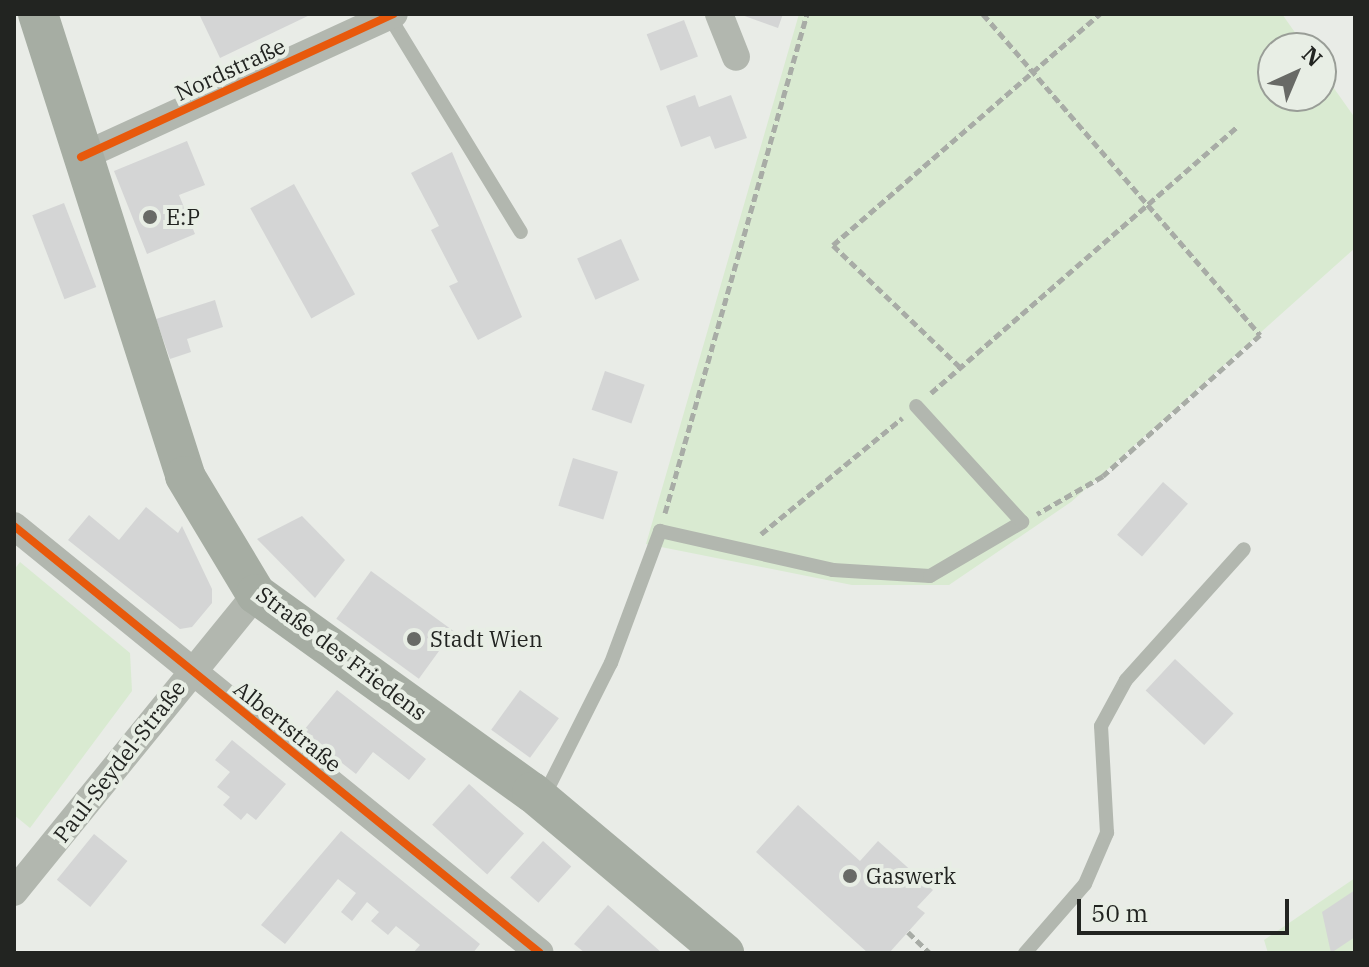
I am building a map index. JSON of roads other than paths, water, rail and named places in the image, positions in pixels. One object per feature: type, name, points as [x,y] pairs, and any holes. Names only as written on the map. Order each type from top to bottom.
[{"type":"main road","name":"Straße des Friedens","points":[[38,14],[185,476],[256,594],[542,800],[724,953]]},
{"type":"street","points":[[719,14],[736,57]]},
{"type":"street","name":"Nordstraße","points":[[81,157],[392,15]]},
{"type":"street","name":"Albertstraße","points":[[14,526],[540,953]]},
{"type":"street","name":"Paul-Seydel-Straße","points":[[14,892],[190,670],[256,594]]},
{"type":"lane","points":[[392,15],[521,232]]},
{"type":"lane","points":[[542,800],[611,663],[660,531],[833,570],[930,576],[1022,522],[916,406]]},
{"type":"lane","points":[[1025,953],[1085,884],[1107,833],[1101,726],[1126,680],[1244,549]]},
{"type":"place","name":"E:P","points":[[150,217]]},
{"type":"place","name":"Stadt Wien","points":[[414,639]]},
{"type":"place","name":"Gaswerk","points":[[850,876]]}]
